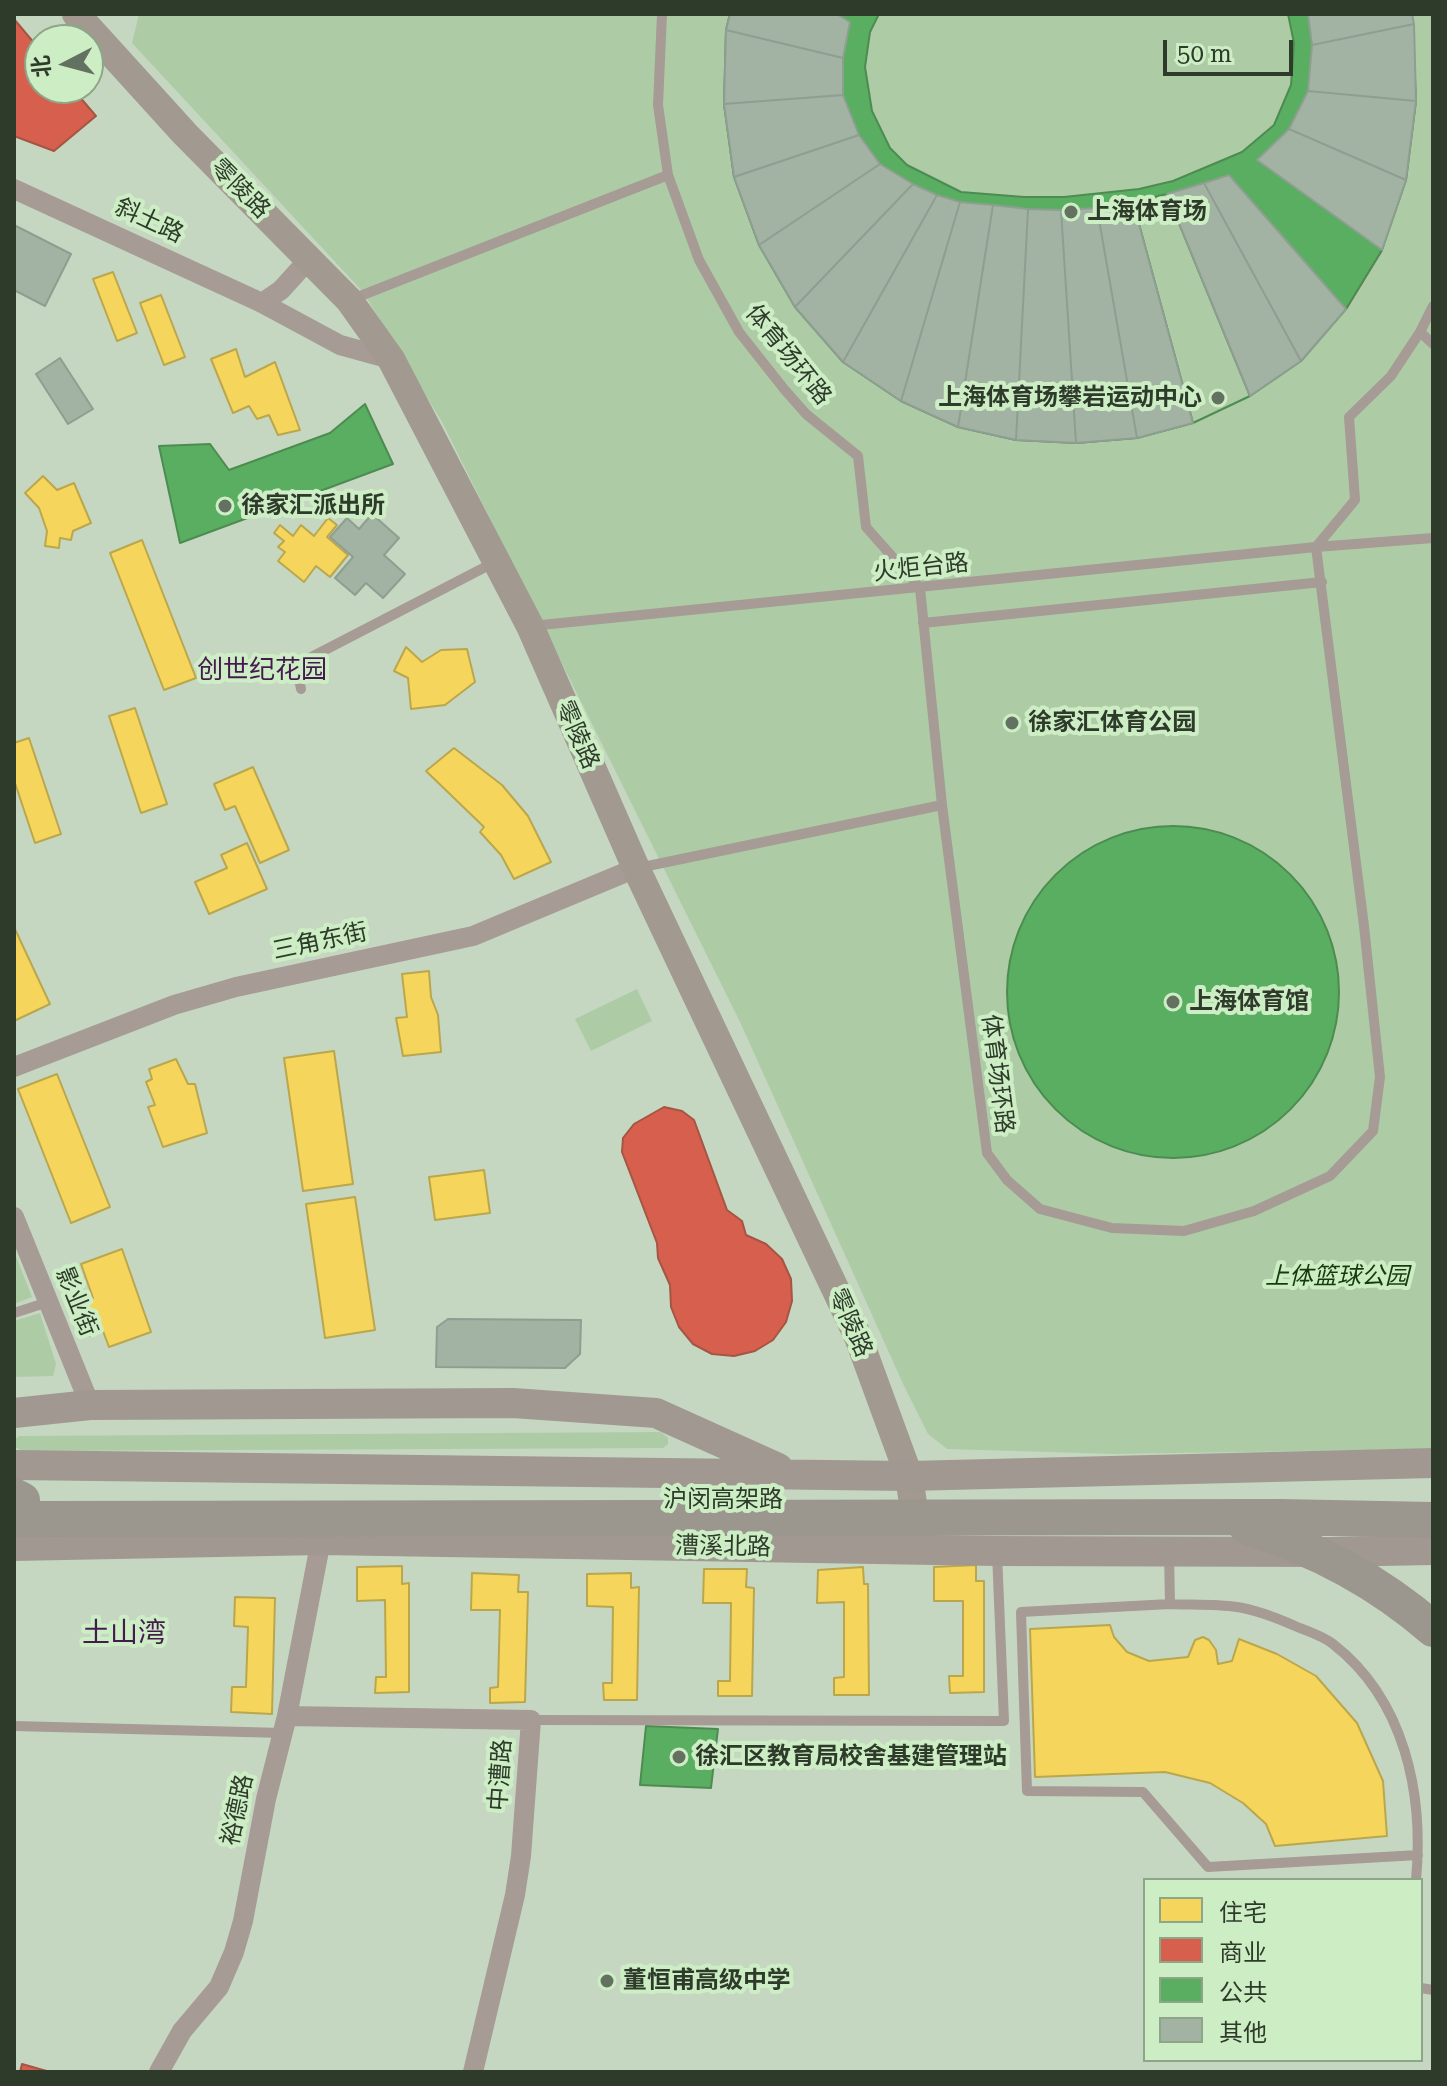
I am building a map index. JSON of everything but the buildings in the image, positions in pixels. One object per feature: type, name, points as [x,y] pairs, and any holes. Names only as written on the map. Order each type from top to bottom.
[{"type":"highway","name":"沪闵高架路","points":[[17,1516],[1433,1499]]},
{"type":"highway","points":[[17,1516],[1433,1520]]},
{"type":"highway","points":[[1190,1517],[1242,1526],[1310,1550],[1385,1592],[1433,1629]]},
{"type":"main road","points":[[14,1413],[90,1405],[513,1403],[656,1413],[791,1474]]},
{"type":"main road","points":[[14,1465],[909,1476],[1433,1463]]},
{"type":"main road","name":"漕溪北路","points":[[17,1516],[321,1540],[997,1551],[1433,1550]]},
{"type":"main road","points":[[1327,1552],[1433,1568]]},
{"type":"street","name":"零陵路","points":[[76,14],[185,134],[349,300],[391,359],[530,626],[636,868],[858,1337],[909,1476],[920,1550]]},
{"type":"street","name":"斜土路","points":[[14,189],[262,303],[340,345],[391,359]]},
{"type":"street","points":[[262,303],[281,290],[310,258]]},
{"type":"street","name":"三角东街","points":[[14,1067],[174,1005],[211,994],[473,936],[636,868]]},
{"type":"street","name":"影业街","points":[[14,1217],[90,1405]]},
{"type":"street","name":"裕德路","points":[[159,2072],[182,2031],[219,1987],[234,1952],[243,1921],[258,1833],[285,1724],[321,1540]]},
{"type":"street","name":"中漕路","points":[[285,1724],[531,1720],[521,1856],[515,1895],[473,2072]]},
{"type":"lane","name":"体育场环路","points":[[662,14],[658,105],[668,175],[699,260],[739,332],[806,414],[858,456],[866,527],[920,588],[942,805],[987,1153],[1007,1180],[1040,1209],[1112,1228],[1184,1231],[1254,1211],[1330,1176],[1373,1131],[1380,1077],[1316,547]]},
{"type":"lane","points":[[349,300],[668,175]]},
{"type":"lane","points":[[1316,547],[1355,500],[1349,417],[1391,376],[1433,306]]},
{"type":"lane","points":[[1420,332],[1433,344]]},
{"type":"lane","name":"火炬台路","points":[[530,626],[1433,538]]},
{"type":"lane","points":[[301,689],[296,665],[497,561]]},
{"type":"lane","points":[[923,623],[1322,582]]},
{"type":"lane","points":[[636,868],[942,805]]},
{"type":"lane","points":[[14,1313],[48,1302]]},
{"type":"lane","points":[[531,1720],[1004,1721],[997,1551]]},
{"type":"lane","points":[[1169,1552],[1170,1604]]},
{"type":"lane","points":[[1416,1878],[1418,1855],[1419,1842],[1412,1778],[1396,1722],[1368,1678],[1332,1642],[1276,1618],[1238,1607],[1170,1604],[1021,1612],[1027,1791],[1143,1792],[1208,1867],[1418,1855]]},
{"type":"lane","points":[[14,1726],[285,1724]]},
{"type":"green space","name":"徐家汇体育公园","points":[[139,14],[1433,14],[1433,1449],[1115,1454],[947,1449],[928,1434],[740,1022],[442,422],[363,292],[132,43]]},
{"type":"green space","points":[[637,989],[652,1021],[591,1051],[575,1019]]},
{"type":"green space","points":[[14,1251],[32,1297],[14,1304]]},
{"type":"green space","points":[[40,1313],[56,1364],[53,1376],[14,1377],[14,1321]]},
{"type":"green space","points":[[661,1432],[668,1438],[668,1444],[663,1448],[22,1451],[14,1446],[14,1440],[19,1436]]},
{"type":"place","name":"上海体育场","points":[[1071,212]]},
{"type":"place","name":"上海体育场攀岩运动中心","points":[[1218,398]]},
{"type":"place","name":"徐家汇派出所","points":[[225,506]]},
{"type":"place","name":"徐家汇体育公园","points":[[1012,723]]},
{"type":"place","name":"上海体育馆","points":[[1173,1002]]},
{"type":"place","name":"徐汇区教育局校舍基建管理站","points":[[679,1757]]},
{"type":"place","name":"董恒甫高级中学","points":[[607,1981]]},
{"type":"district","name":"创世纪花园","points":[[262,670]]},
{"type":"district","name":"土山湾","points":[[124,1634]]},
{"type":"park label","name":"上体篮球公园","points":[[1337,1277]]}]
